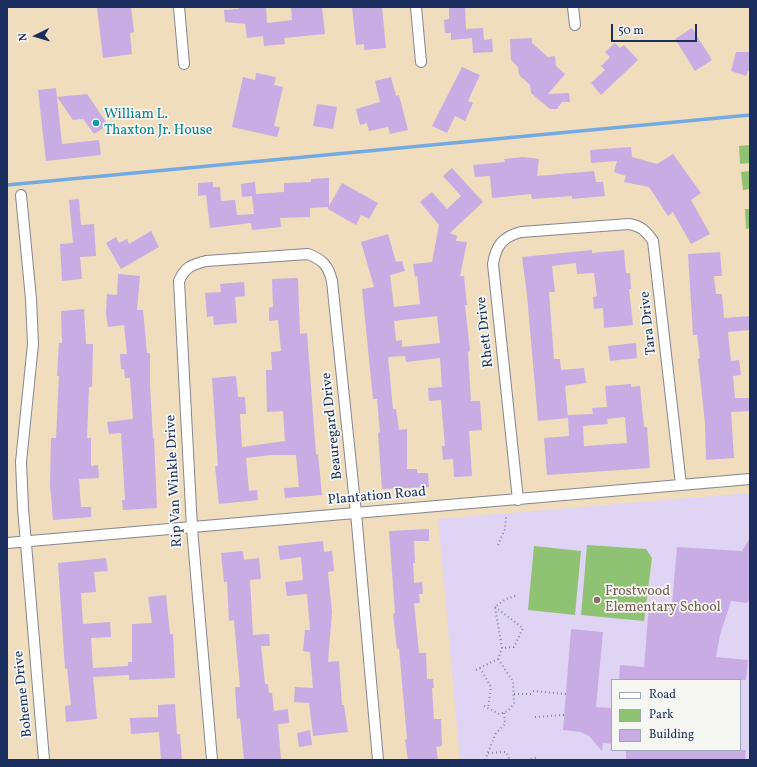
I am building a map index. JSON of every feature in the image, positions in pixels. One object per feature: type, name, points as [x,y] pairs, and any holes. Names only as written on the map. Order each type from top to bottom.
[{"type":"street","points":[[179,7],[184,64]]},
{"type":"street","points":[[416,7],[421,62]]},
{"type":"street","points":[[573,7],[575,25]]},
{"type":"street","name":"Boheme Drive","points":[[21,195],[31,300],[33,344],[22,462],[25,541],[44,760]]},
{"type":"street","name":"Tara Drive","points":[[577,227],[615,224],[638,225],[646,230],[653,241],[681,485]]},
{"type":"street","name":"Rhett Drive","points":[[518,500],[493,264],[495,252],[501,241],[511,234],[577,227]]},
{"type":"street","name":"Beauregard Drive","points":[[250,258],[308,254],[319,259],[329,268],[332,281],[356,513],[378,760]]},
{"type":"street","name":"Rip Van Winkle Drive","points":[[212,760],[192,528],[179,281],[184,270],[194,264],[206,261],[250,258]]},
{"type":"street","name":"Plantation Road","points":[[7,543],[750,479]]},
{"type":"path","points":[[498,545],[504,536],[506,517]]},
{"type":"path","points":[[495,607],[506,599],[518,595]]},
{"type":"path","points":[[476,670],[498,659],[502,648],[495,607]]},
{"type":"path","points":[[495,607],[523,628],[514,647],[502,648]]},
{"type":"path","points":[[484,706],[499,714],[512,708],[514,703],[513,681],[498,659]]},
{"type":"path","points":[[480,668],[491,687],[488,708]]},
{"type":"path","points":[[514,694],[533,692],[566,694]]},
{"type":"path","points":[[486,760],[496,733],[505,724],[504,712]]},
{"type":"path","points":[[535,717],[564,715]]},
{"type":"path","points":[[488,753],[506,752],[510,760]]},
{"type":"path","points":[[527,760],[538,757]]},
{"type":"shaded area","name":"Frostwood Elementary School","points":[[750,493],[750,760],[460,760],[438,519]]},
{"type":"green space","points":[[750,145],[750,163],[740,164],[739,146]]},
{"type":"green space","points":[[750,171],[750,189],[743,190],[741,172]]},
{"type":"green space","points":[[745,209],[750,209],[750,228],[746,229]]},
{"type":"green space","points":[[587,545],[646,549],[652,558],[644,621],[581,615]]},
{"type":"green space","points":[[534,546],[581,551],[575,615],[528,610]]},
{"type":"building","points":[[97,7],[131,7],[134,32],[130,33],[132,54],[103,58]]},
{"type":"building","points":[[238,7],[266,7],[267,23],[292,20],[291,7],[322,7],[325,34],[284,38],[285,44],[264,46],[263,36],[247,38],[245,24],[225,22],[224,10],[239,9]]},
{"type":"building","points":[[352,7],[382,7],[386,48],[364,50],[364,44],[356,45]]},
{"type":"building","points":[[449,7],[465,7],[466,29],[483,28],[484,40],[492,39],[493,52],[473,53],[472,38],[451,40],[451,33],[445,33],[444,20],[449,19]]},
{"type":"building","points":[[692,28],[712,60],[695,71],[675,39]]},
{"type":"building","points":[[532,38],[532,43],[548,57],[555,56],[556,66],[565,74],[548,94],[569,93],[570,102],[562,102],[557,109],[550,109],[531,93],[530,85],[519,75],[518,67],[511,60],[510,39]]},
{"type":"building","points":[[615,43],[620,48],[624,45],[638,60],[601,95],[591,83],[605,70],[601,66],[610,57],[605,52]]},
{"type":"building","points":[[736,52],[750,52],[750,71],[748,71],[746,76],[731,71]]},
{"type":"building","points":[[462,67],[480,75],[468,101],[473,103],[465,121],[455,116],[447,133],[432,126]]},
{"type":"building","points":[[256,73],[276,77],[274,85],[283,87],[274,126],[280,127],[277,137],[232,127],[243,77],[255,80]]},
{"type":"building","points":[[391,77],[396,96],[399,95],[408,130],[390,134],[388,127],[369,131],[367,123],[360,125],[356,109],[380,102],[375,81]]},
{"type":"building","name":"William L. Thaxton Jr. House","points":[[56,88],[62,144],[99,140],[101,155],[46,161],[38,90]]},
{"type":"building","points":[[87,94],[108,125],[94,134],[83,119],[73,120],[57,97]]},
{"type":"building","points":[[317,104],[337,107],[333,129],[313,126]]},
{"type":"building","points":[[631,147],[632,157],[657,164],[673,154],[701,193],[691,200],[710,234],[691,244],[673,212],[668,216],[649,187],[624,182],[626,176],[614,172],[617,161],[591,163],[590,150]]},
{"type":"building","points":[[523,157],[539,159],[537,176],[594,171],[596,182],[603,182],[605,196],[572,199],[572,196],[532,199],[531,194],[492,198],[490,176],[475,177],[473,165],[505,162],[504,159]]},
{"type":"building","points":[[452,168],[483,202],[450,233],[457,236],[456,241],[467,242],[460,276],[464,276],[467,305],[465,305],[470,351],[468,352],[471,401],[480,401],[482,430],[469,431],[472,476],[454,477],[453,459],[443,460],[442,446],[445,446],[441,400],[429,401],[428,388],[442,387],[440,358],[406,362],[405,356],[388,357],[393,409],[396,409],[399,430],[407,429],[407,469],[417,469],[417,473],[428,473],[429,487],[382,489],[377,399],[373,399],[362,289],[374,287],[361,242],[388,234],[396,262],[402,261],[405,271],[390,275],[394,307],[420,304],[417,276],[415,277],[413,264],[432,262],[439,225],[420,202],[432,192],[447,209],[461,196],[443,176]],"holes":[[[437,316],[440,343],[402,347],[402,340],[396,341],[394,321]]]},
{"type":"building","points":[[329,178],[329,206],[342,183],[378,203],[369,219],[361,215],[356,225],[328,209],[328,207],[310,208],[310,217],[280,218],[281,227],[252,230],[251,223],[210,228],[206,195],[198,196],[198,183],[213,182],[213,187],[220,187],[221,201],[235,200],[237,215],[254,214],[252,196],[242,197],[241,184],[255,182],[256,194],[284,192],[284,183],[311,182],[311,179]]},
{"type":"building","points":[[79,199],[81,225],[94,224],[96,256],[80,257],[82,279],[62,281],[60,244],[73,243],[69,200]]},
{"type":"building","points":[[151,231],[159,247],[121,269],[106,243],[116,237],[119,243],[127,239],[129,244]]},
{"type":"building","points":[[592,250],[592,253],[624,250],[626,273],[630,273],[631,289],[629,289],[633,325],[604,328],[603,308],[594,309],[593,297],[597,296],[594,273],[577,274],[576,263],[552,266],[555,292],[549,292],[554,359],[560,359],[561,370],[584,368],[586,383],[565,386],[568,418],[538,421],[527,295],[522,257]]},
{"type":"building","points":[[720,252],[722,276],[714,276],[716,294],[722,294],[724,318],[750,316],[750,330],[728,332],[731,361],[739,360],[741,375],[733,376],[735,398],[750,398],[750,411],[731,412],[734,458],[706,460],[705,423],[698,359],[700,358],[697,335],[693,335],[688,254]]},
{"type":"building","points":[[118,274],[140,276],[137,310],[143,310],[147,353],[150,353],[150,385],[157,508],[123,510],[122,500],[125,500],[121,433],[109,434],[107,422],[133,419],[130,378],[125,378],[124,369],[121,369],[120,354],[127,354],[124,325],[108,327],[106,314],[107,294],[117,295]]},
{"type":"building","points":[[298,278],[300,334],[307,333],[316,454],[318,454],[322,495],[285,498],[284,488],[299,487],[296,455],[271,455],[246,458],[249,491],[257,490],[258,500],[219,504],[215,466],[218,466],[212,378],[236,376],[238,397],[245,397],[246,414],[240,414],[242,447],[285,441],[283,411],[267,412],[266,370],[272,370],[271,352],[281,351],[278,320],[269,321],[269,308],[273,307],[272,279]]},
{"type":"building","points":[[244,282],[245,296],[235,297],[237,323],[214,325],[213,316],[207,317],[205,293],[221,292],[220,284]]},
{"type":"building","points":[[84,309],[86,344],[93,344],[92,387],[89,387],[87,438],[91,438],[91,466],[98,465],[99,478],[79,479],[81,507],[91,507],[91,517],[53,520],[50,484],[51,438],[56,438],[59,343],[62,343],[61,311]]},
{"type":"building","points":[[636,343],[637,358],[610,361],[608,346]]},
{"type":"building","points":[[631,384],[631,387],[640,386],[644,427],[647,427],[650,468],[547,475],[544,438],[569,436],[568,415],[593,414],[592,408],[607,407],[605,386]],"holes":[[[625,417],[627,443],[584,446],[583,426],[608,424],[607,419]]]},
{"type":"building","points":[[429,529],[429,541],[414,541],[414,583],[422,582],[423,594],[419,594],[420,603],[414,603],[419,653],[426,653],[427,679],[433,679],[434,688],[432,688],[434,719],[441,719],[442,746],[436,747],[438,760],[408,760],[405,740],[407,739],[399,648],[397,649],[393,614],[395,613],[389,531]]},
{"type":"building","points":[[750,538],[750,598],[747,603],[731,601],[720,635],[716,657],[748,660],[746,680],[619,679],[620,665],[644,667],[649,604],[672,605],[677,547],[742,551]]},
{"type":"building","points":[[323,541],[324,552],[332,551],[334,571],[328,572],[332,612],[328,662],[339,661],[342,705],[344,705],[348,732],[313,736],[309,703],[294,702],[295,687],[313,688],[310,652],[303,651],[305,630],[310,630],[307,594],[287,596],[285,582],[303,580],[301,557],[280,560],[278,546]]},
{"type":"building","points":[[243,551],[244,560],[259,558],[261,579],[250,580],[253,635],[269,634],[270,646],[261,646],[265,684],[268,684],[269,693],[272,693],[274,711],[288,709],[289,723],[278,724],[281,760],[244,760],[240,718],[237,719],[235,687],[240,687],[234,620],[229,621],[227,582],[224,582],[221,553]]},
{"type":"building","points":[[106,558],[108,571],[94,572],[96,592],[81,593],[83,624],[110,622],[111,637],[91,638],[93,668],[128,666],[128,662],[132,662],[132,624],[152,623],[148,597],[166,595],[170,634],[173,634],[175,678],[129,680],[129,675],[93,677],[97,719],[66,722],[65,706],[71,705],[67,668],[65,669],[58,563]]},
{"type":"building","points":[[571,629],[603,632],[596,707],[611,708],[611,744],[603,743],[602,751],[589,736],[581,732],[563,730]]},
{"type":"building","points":[[175,704],[177,734],[180,734],[182,760],[161,760],[159,732],[131,734],[130,718],[158,717],[158,705]]},
{"type":"building","points":[[310,730],[312,745],[299,747],[297,733]]},
{"type":"building","points":[[746,750],[745,760],[626,760],[626,751]]},
{"type":"waterway","points":[[7,185],[750,115]]},
{"type":"place","name":"William L. Thaxton Jr. House","points":[[96,123]]},
{"type":"place","name":"Frostwood Elementary School","points":[[597,600]]}]
